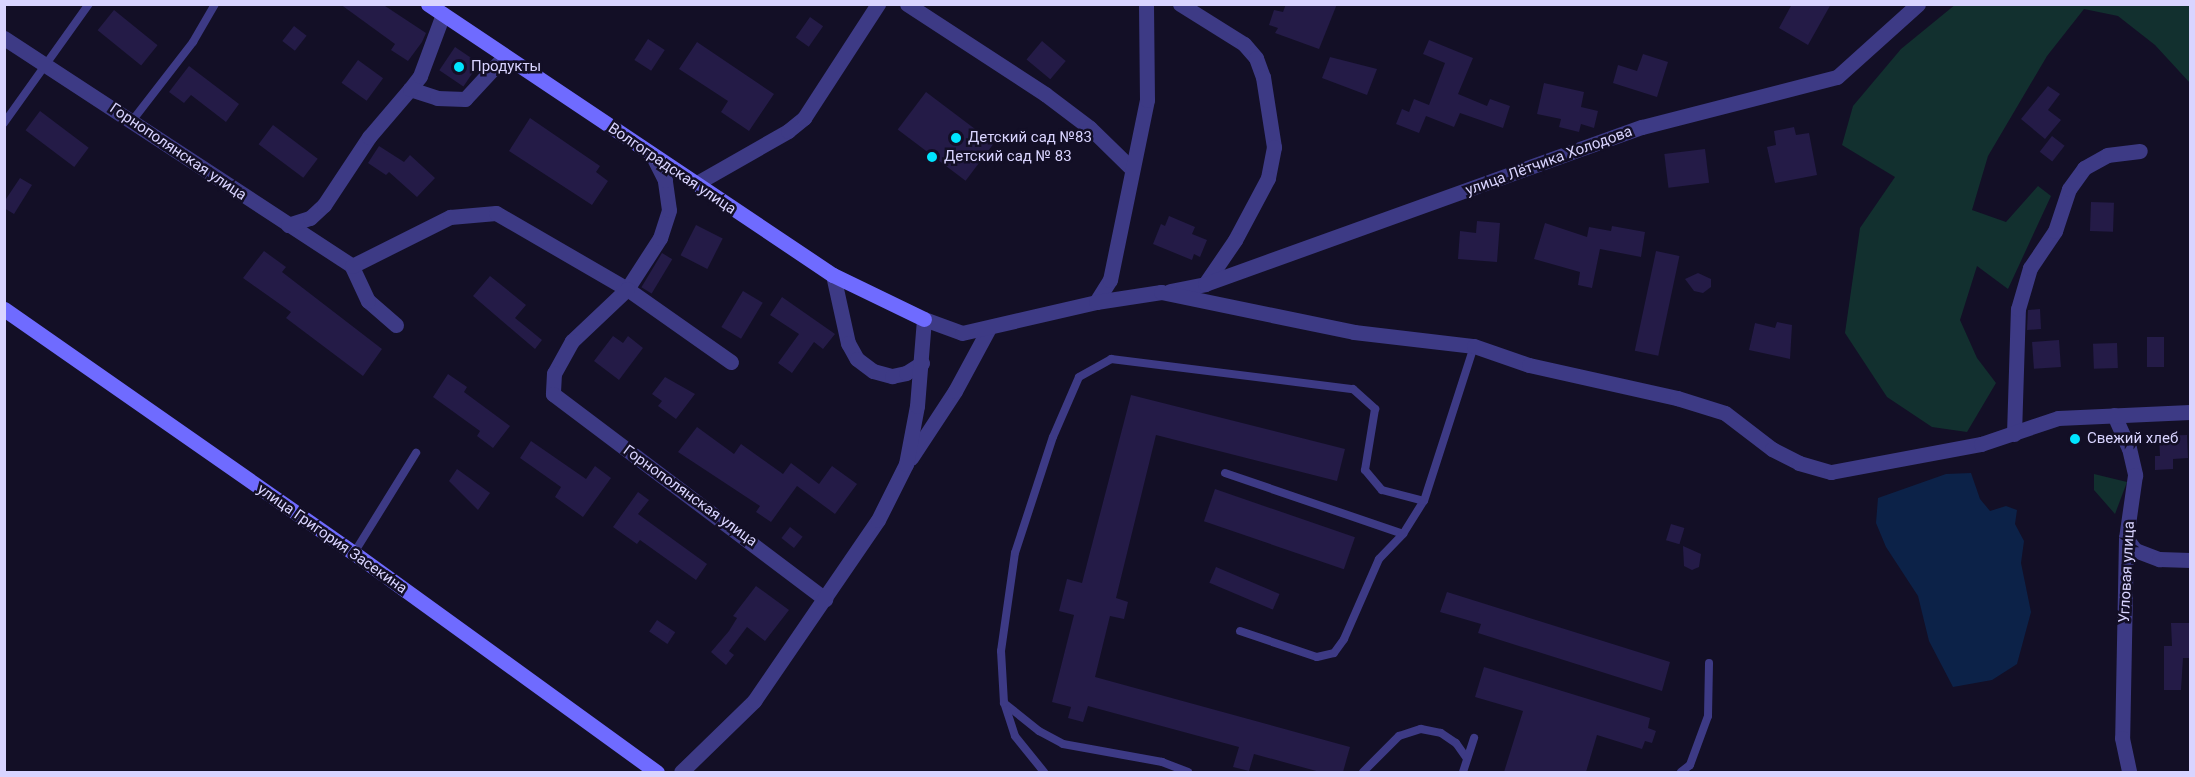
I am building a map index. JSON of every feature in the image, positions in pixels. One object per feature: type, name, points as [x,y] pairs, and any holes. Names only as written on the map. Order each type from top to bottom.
[{"type":"main road","name":"Волгоградская улица","points":[[428,4],[503,58],[697,183],[833,275],[924,319]]},
{"type":"main road","name":"улица Григория Засекина","points":[[4,309],[354,553],[657,772]]},
{"type":"street","points":[[697,183],[788,131],[804,117],[878,4]]},
{"type":"street","points":[[907,4],[1045,94],[1090,128],[1131,168]]},
{"type":"street","points":[[1096,302],[1110,280],[1131,168],[1147,100],[1146,4]]},
{"type":"street","points":[[1180,4],[1244,44],[1256,58],[1263,77],[1274,147],[1268,178],[1235,240],[1205,284]]},
{"type":"street","name":"улица Лётчика Холодова","points":[[924,319],[962,333],[988,330],[1096,302],[1205,284],[1642,128],[1837,77],[1911,8]]},
{"type":"street","points":[[288,225],[310,218],[324,205],[369,137],[420,76],[443,14]]},
{"type":"street","name":"Горнополянская улица","points":[[4,38],[352,266]]},
{"type":"street","points":[[410,89],[437,98],[465,99],[503,58]]},
{"type":"street","points":[[2014,434],[2018,309],[2030,268],[2055,231],[2069,189],[2084,168],[2107,155],[2140,151]]},
{"type":"street","points":[[627,288],[660,238],[669,210],[665,180],[652,154]]},
{"type":"street","points":[[396,325],[368,301],[352,266],[450,217],[496,213],[627,288],[731,363]]},
{"type":"street","points":[[833,275],[848,343],[857,359],[873,371],[892,376],[906,373],[922,363]]},
{"type":"street","name":"Горнополянская улица","points":[[627,288],[572,340],[554,373],[553,394],[825,599]]},
{"type":"street","points":[[1161,292],[1354,332],[1474,346],[1529,366],[1725,413],[1798,463],[1831,472],[1981,444],[2058,418],[2190,412]]},
{"type":"street","points":[[906,464],[922,363],[924,319]]},
{"type":"street","points":[[681,772],[754,701],[825,599],[878,520],[906,464],[955,391],[988,330]]},
{"type":"street","name":"Угловая улица","points":[[2114,415],[2129,448],[2135,475],[2126,538],[2122,738],[2129,772]]},
{"type":"street","points":[[2126,538],[2135,550],[2159,559],[2190,560]]},
{"type":"lane","points":[[4,123],[48,66],[89,4]]},
{"type":"lane","points":[[132,121],[193,42],[214,4]]},
{"type":"lane","points":[[1240,631],[1317,657],[1334,653],[1348,630],[1379,560],[1402,534],[1424,501],[1474,346]]},
{"type":"lane","points":[[1044,772],[1015,736],[1004,703],[1001,651],[1015,553],[1053,437],[1079,377],[1111,359],[1353,390],[1375,409],[1365,470],[1382,490],[1424,501]]},
{"type":"lane","points":[[354,553],[416,453]]},
{"type":"lane","points":[[1225,473],[1402,534]]},
{"type":"lane","points":[[1681,772],[1690,765],[1708,716],[1709,663]]},
{"type":"lane","points":[[1004,703],[1039,731],[1063,744],[1162,762],[1188,772]]},
{"type":"lane","points":[[1363,772],[1398,736],[1421,729],[1441,733],[1456,743],[1467,759]]},
{"type":"lane","points":[[1463,772],[1474,738]]},
{"type":"green space","points":[[1956,4],[2190,5],[2190,83],[2155,45],[2118,16],[2084,9],[2047,56],[1988,156],[1972,210],[2006,222],[2038,186],[2051,196],[2008,289],[1977,266],[1960,320],[1977,358],[1996,383],[1967,432],[1932,427],[1887,397],[1845,333],[1860,228],[1895,177],[1842,145],[1853,106],[1901,49]]},
{"type":"green space","points":[[2094,474],[2127,482],[2115,514],[2094,490]]},
{"type":"water","points":[[1971,473],[1980,499],[1990,511],[2006,506],[2017,510],[2015,524],[2024,541],[2021,563],[2031,612],[2017,664],[1992,680],[1953,687],[1929,641],[1918,596],[1886,547],[1876,523],[1878,498],[1946,474]]},
{"type":"building","points":[[340,4],[382,4],[426,33],[408,61],[391,50],[395,44]]},
{"type":"building","points":[[1286,4],[1337,4],[1319,49],[1275,33],[1278,28],[1269,25],[1274,10],[1283,12]]},
{"type":"building","points":[[1792,4],[1831,4],[1808,45],[1779,28]]},
{"type":"building","points":[[114,10],[158,45],[141,65],[98,30]]},
{"type":"building","points":[[810,17],[823,26],[809,47],[796,37]]},
{"type":"building","points":[[294,26],[307,36],[295,51],[282,41]]},
{"type":"building","points":[[648,39],[665,50],[651,71],[634,60]]},
{"type":"building","points":[[1429,40],[1473,58],[1458,94],[1487,106],[1490,99],[1510,106],[1503,128],[1460,113],[1454,127],[1426,116],[1419,133],[1396,124],[1402,109],[1409,112],[1414,99],[1429,105],[1445,63],[1423,54]]},
{"type":"building","points":[[1042,41],[1066,61],[1050,79],[1027,59]]},
{"type":"building","points":[[697,42],[774,94],[749,131],[721,112],[728,101],[679,69]]},
{"type":"building","name":"Продукты","points":[[455,47],[479,63],[463,86],[439,70]]},
{"type":"building","points":[[1643,54],[1668,62],[1657,97],[1613,83],[1618,65],[1637,71]]},
{"type":"building","points":[[1330,57],[1377,69],[1367,95],[1322,78]]},
{"type":"building","points":[[358,60],[383,78],[367,101],[342,83]]},
{"type":"building","points":[[189,66],[239,104],[226,122],[191,95],[184,103],[169,92]]},
{"type":"building","points":[[1544,83],[1584,92],[1581,107],[1598,111],[1594,128],[1581,124],[1579,132],[1559,127],[1561,119],[1537,114]]},
{"type":"building","points":[[2048,86],[2060,94],[2048,110],[2061,120],[2045,139],[2021,119]]},
{"type":"building","name":"Детский сад №83","points":[[926,92],[994,143],[966,181],[898,130]]},
{"type":"building","points":[[40,111],[89,148],[74,167],[26,130]]},
{"type":"building","points":[[530,118],[600,166],[596,172],[608,181],[592,205],[509,151]]},
{"type":"building","points":[[273,125],[318,159],[303,178],[259,144]]},
{"type":"building","points":[[1794,127],[1796,135],[1809,133],[1817,175],[1775,183],[1767,147],[1776,145],[1774,131]]},
{"type":"building","points":[[2052,136],[2065,146],[2052,162],[2040,152]]},
{"type":"building","points":[[379,146],[404,162],[410,155],[435,178],[417,197],[389,172],[386,175],[368,163]]},
{"type":"building","points":[[1705,149],[1709,183],[1668,188],[1664,154]]},
{"type":"building","points":[[20,178],[32,185],[14,214],[4,208],[4,202]]},
{"type":"building","points":[[2091,202],[2114,203],[2113,232],[2090,231]]},
{"type":"building","points":[[1169,216],[1195,227],[1192,234],[1207,240],[1200,257],[1194,254],[1192,260],[1153,244],[1161,224],[1165,226]]},
{"type":"building","points":[[1477,221],[1500,223],[1497,262],[1458,259],[1460,231],[1476,233]]},
{"type":"building","points":[[1545,223],[1587,237],[1589,227],[1611,231],[1612,226],[1645,232],[1641,257],[1600,249],[1592,288],[1578,285],[1580,272],[1534,259]]},
{"type":"building","points":[[696,225],[723,239],[707,269],[681,255]]},
{"type":"building","points":[[264,251],[286,267],[282,272],[382,349],[363,376],[286,318],[291,312],[243,278]]},
{"type":"building","points":[[1656,251],[1679,256],[1658,356],[1635,351]]},
{"type":"building","points":[[662,253],[672,259],[652,293],[641,287]]},
{"type":"building","points":[[1698,273],[1711,279],[1711,287],[1703,293],[1694,291],[1685,279]]},
{"type":"building","points":[[490,276],[526,305],[515,318],[542,340],[535,349],[473,296]]},
{"type":"building","points":[[743,291],[763,303],[741,339],[721,327]]},
{"type":"building","points":[[782,297],[835,334],[823,349],[814,342],[792,373],[778,363],[799,334],[770,315]]},
{"type":"building","points":[[2040,309],[2041,329],[2027,330],[2028,310]]},
{"type":"building","points":[[1777,322],[1792,325],[1790,359],[1749,350],[1755,323],[1775,328]]},
{"type":"building","points":[[613,336],[623,343],[628,336],[643,348],[619,380],[594,361]]},
{"type":"building","points":[[2147,337],[2164,337],[2164,367],[2147,367]]},
{"type":"building","points":[[2059,340],[2061,367],[2034,369],[2032,342]]},
{"type":"building","points":[[2117,343],[2118,368],[2094,369],[2093,344]]},
{"type":"building","points":[[448,374],[467,387],[464,392],[510,426],[493,448],[477,436],[480,431],[433,397]]},
{"type":"building","points":[[665,377],[695,394],[676,419],[658,406],[662,401],[652,394]]},
{"type":"building","points":[[1131,395],[1345,449],[1337,481],[1156,435],[1116,598],[1128,602],[1124,619],[1110,616],[1095,677],[1350,747],[1343,772],[1320,772],[1254,754],[1249,771],[1233,767],[1239,747],[1088,706],[1083,722],[1068,718],[1071,707],[1052,702],[1074,615],[1059,611],[1067,579],[1082,583]]},
{"type":"building","points":[[697,427],[734,454],[741,444],[783,474],[791,463],[819,484],[832,466],[857,484],[835,514],[797,486],[771,522],[756,512],[760,506],[678,452]]},
{"type":"building","points":[[2187,435],[2188,458],[2173,459],[2173,469],[2155,470],[2155,456],[2160,456],[2159,436]]},
{"type":"building","points":[[531,441],[586,479],[595,466],[611,478],[583,517],[555,497],[561,487],[520,458]]},
{"type":"building","points":[[457,469],[490,493],[478,510],[449,481]]},
{"type":"building","points":[[1215,489],[1355,537],[1344,569],[1204,521]]},
{"type":"building","points":[[638,492],[649,500],[638,514],[707,564],[696,580],[640,540],[637,544],[613,527]]},
{"type":"building","points":[[1671,524],[1684,528],[1679,544],[1666,540]]},
{"type":"building","points":[[790,527],[803,537],[794,548],[781,538]]},
{"type":"building","points":[[1683,546],[1701,554],[1699,567],[1692,570],[1684,566]]},
{"type":"building","points":[[1216,567],[1280,594],[1273,610],[1209,583]]},
{"type":"building","points":[[756,586],[789,610],[765,641],[747,627],[729,651],[734,655],[726,665],[711,652],[729,631],[737,618],[733,616]]},
{"type":"building","points":[[1447,592],[1670,662],[1662,691],[1478,633],[1481,624],[1440,612]]},
{"type":"building","points":[[657,620],[675,632],[667,644],[649,632]]},
{"type":"building","points":[[2171,623],[2190,623],[2190,658],[2183,658],[2181,690],[2164,690],[2164,646],[2172,646]]},
{"type":"building","points":[[1484,667],[1650,718],[1648,728],[1656,731],[1652,743],[1645,741],[1642,749],[1597,735],[1586,772],[1504,772],[1523,711],[1475,697]]},
{"type":"place","name":"Продукты","points":[[459,67]]},
{"type":"place","name":"Детский сад №83","points":[[956,138]]},
{"type":"place","name":"Детский сад № 83","points":[[932,157]]},
{"type":"place","name":"Свежий хлеб","points":[[2075,439]]}]
